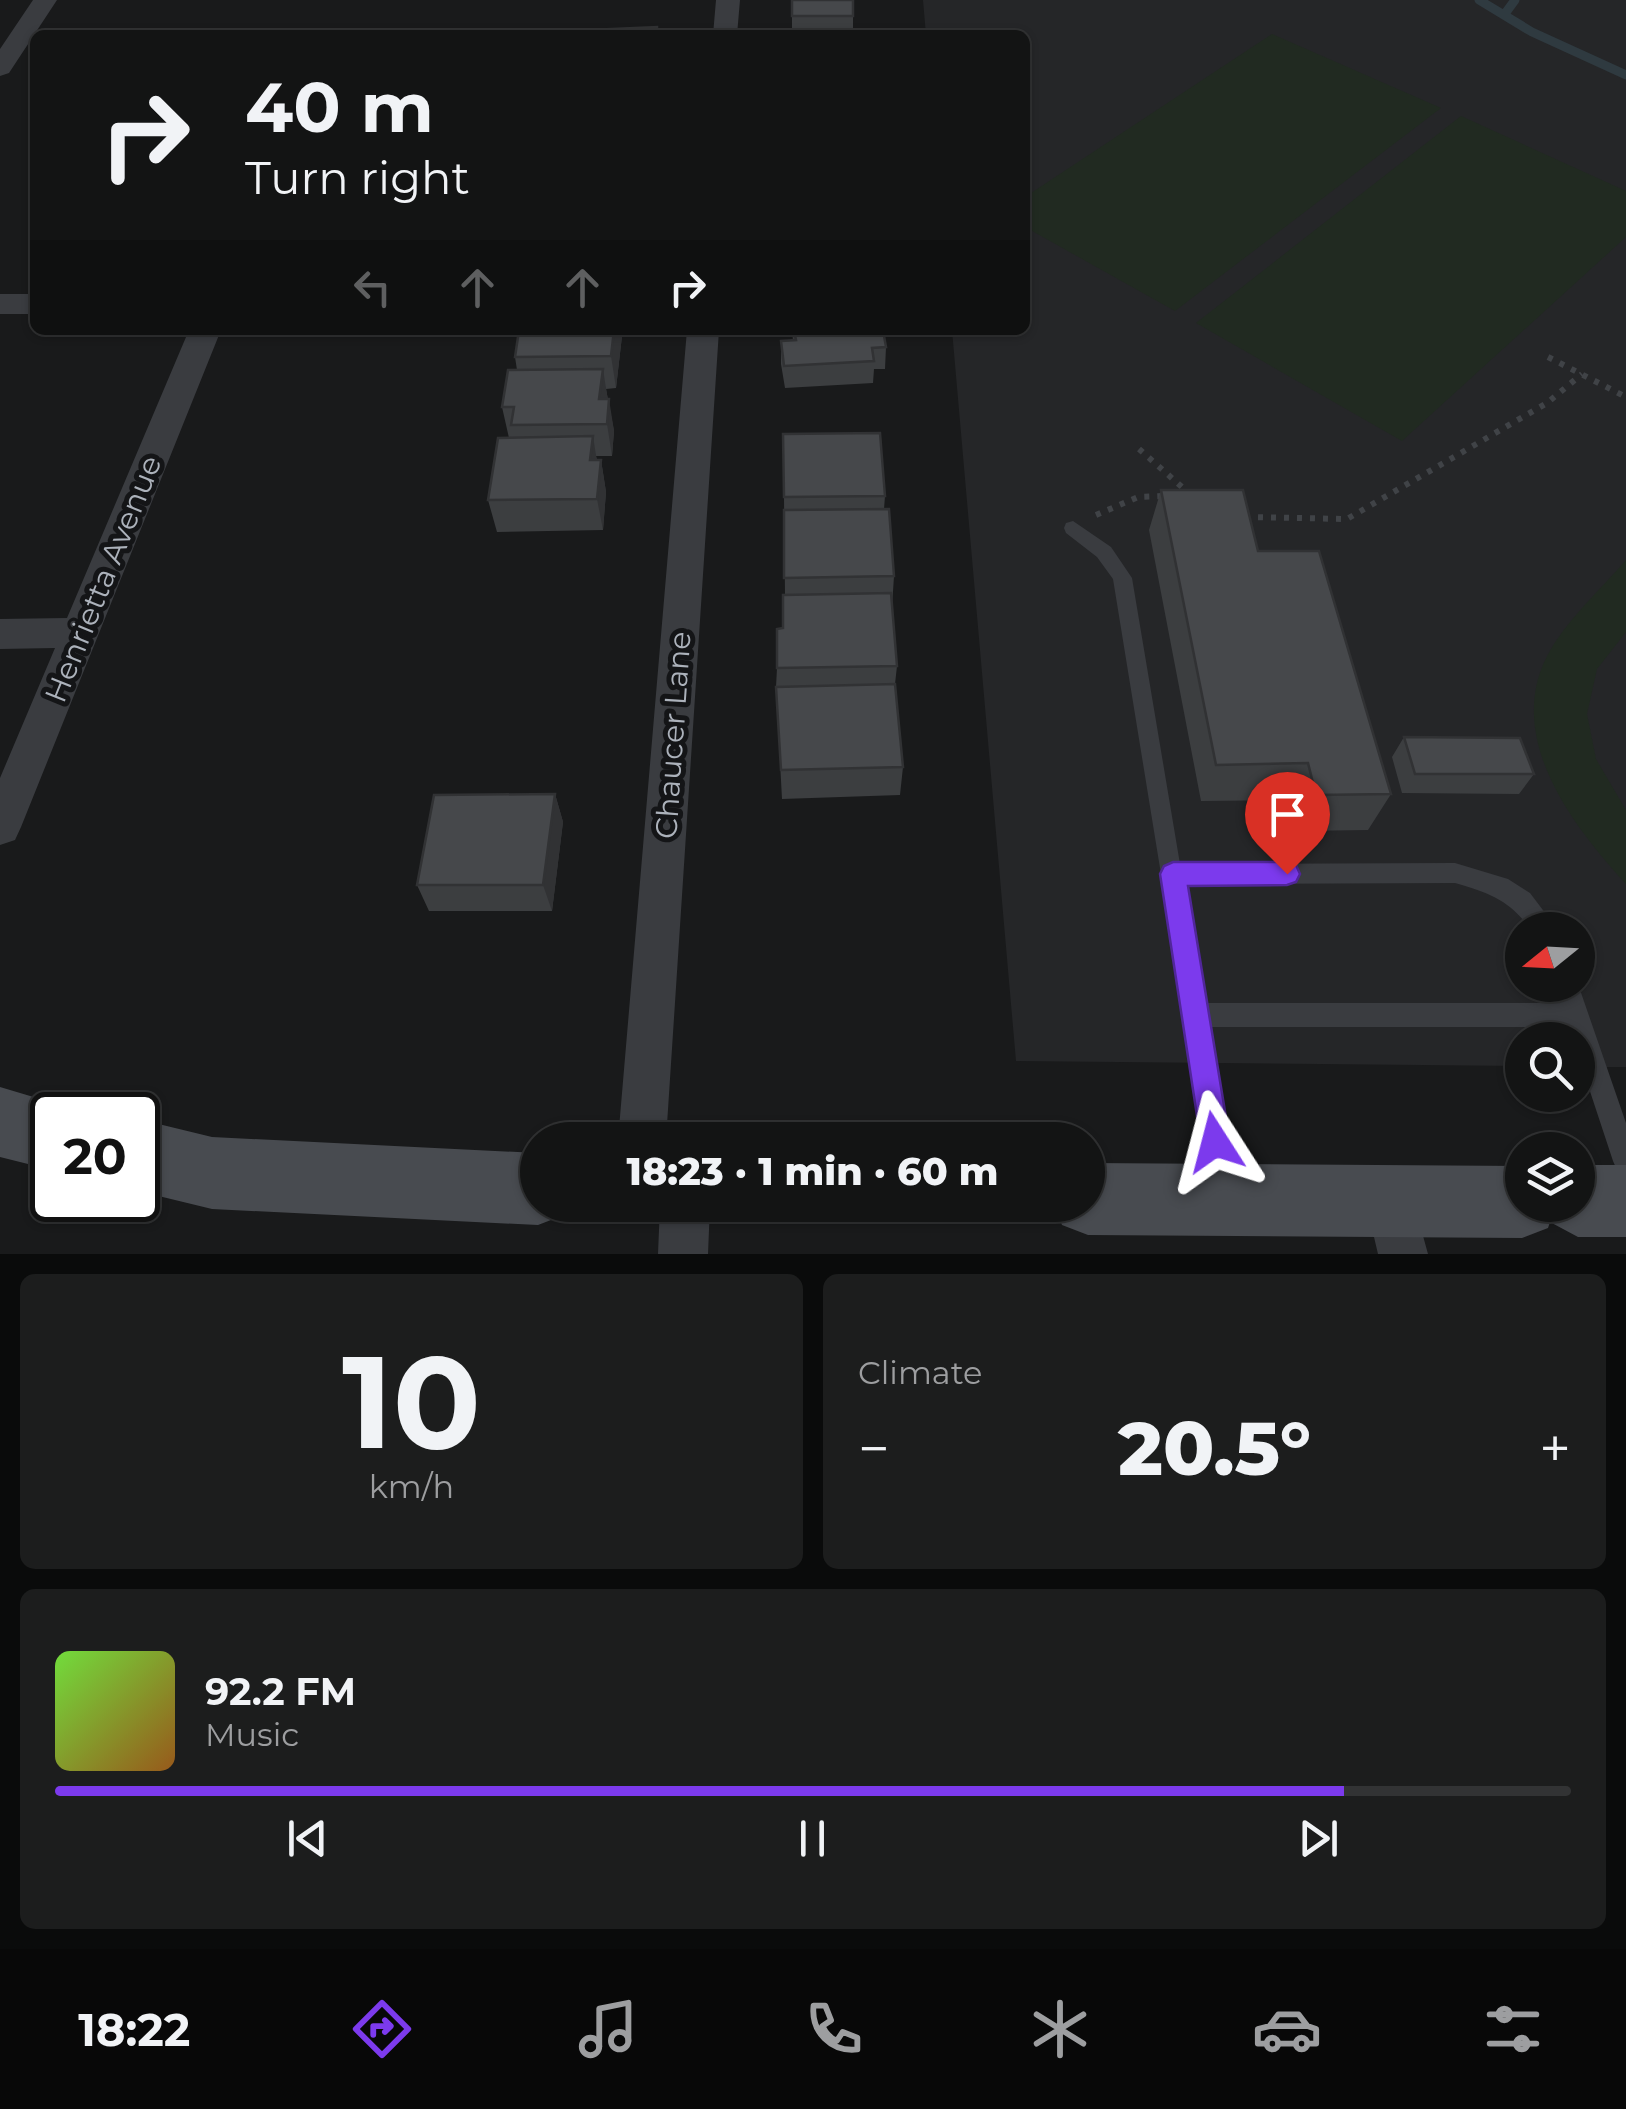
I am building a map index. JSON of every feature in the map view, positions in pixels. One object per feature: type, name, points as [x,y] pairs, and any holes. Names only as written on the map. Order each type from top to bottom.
[{"type":"street","points":[[0,68],[46,0]]},
{"type":"street","points":[[726,30],[728,0]]},
{"type":"street","points":[[0,304],[30,304]]},
{"type":"street","name":"Henrietta Avenue","points":[[0,827],[203,335]]},
{"type":"street","name":"Chaucer Lane","points":[[643,1122],[703,335]]},
{"type":"street","points":[[0,634],[80,633]]},
{"type":"street","points":[[0,1122],[30,1129]]},
{"type":"street","points":[[160,1160],[212,1173],[520,1188]]},
{"type":"street","points":[[1105,1200],[1224,1201],[1397,1228],[1505,1206]]},
{"type":"street","points":[[1595,1201],[1626,1201]]},
{"type":"street","points":[[682,1254],[684,1222]]},
{"type":"lane","points":[[1073,528],[1104,552],[1122,578],[1224,1201]]},
{"type":"lane","points":[[1173,874],[1455,873],[1500,886],[1522,900],[1532,912]]},
{"type":"lane","points":[[1572,1002],[1626,1161]]},
{"type":"lane","points":[[1194,1015],[1576,1015]]},
{"type":"path","points":[[1548,357],[1626,397]]},
{"type":"path","points":[[1234,517],[1347,519],[1547,403],[1582,374]]},
{"type":"path","points":[[1138,449],[1203,506]]},
{"type":"path","points":[[1073,528],[1138,497],[1190,495]]},
{"type":"shaded area","points":[[923,0],[1626,0],[1626,1067],[1595,1067],[1595,1022],[1505,1022],[1505,1066],[1016,1061],[952,335],[1030,335],[1030,30],[926,30]]},
{"type":"shaded area","points":[[1272,34],[1441,108],[1175,311],[1030,230],[1030,194]]},
{"type":"shaded area","points":[[1461,116],[1626,191],[1626,237],[1402,441],[1196,323]]},
{"type":"shaded area","points":[[1626,560],[1626,632],[1597,669],[1587,714],[1596,759],[1626,810],[1626,884],[1584,834],[1549,776],[1538,744],[1534,713],[1538,681],[1551,649]]},
{"type":"building","points":[[792,0],[853,0],[853,16],[792,16]]},
{"type":"building","points":[[657,27],[657,30],[590,30]]},
{"type":"building","points":[[518,335],[613,335],[611,356],[515,357]]},
{"type":"building","points":[[795,335],[884,335],[886,347],[872,348],[874,361],[784,366],[781,341],[796,340]]},
{"type":"building","points":[[603,369],[599,399],[609,399],[607,424],[511,425],[514,407],[502,407],[508,370]]},
{"type":"building","points":[[880,433],[885,496],[784,497],[783,434]]},
{"type":"building","points":[[593,436],[590,460],[601,460],[597,499],[488,500],[498,438]]},
{"type":"building","points":[[1161,490],[1243,490],[1258,551],[1319,551],[1391,794],[1316,795],[1308,763],[1216,765]]},
{"type":"building","points":[[889,509],[894,576],[784,578],[784,510]]},
{"type":"building","points":[[891,593],[897,666],[777,668],[777,629],[783,628],[783,595]]},
{"type":"building","points":[[895,684],[903,767],[781,770],[776,687]]},
{"type":"building","points":[[1404,737],[1520,738],[1534,774],[1415,774]]},
{"type":"building","points":[[555,794],[543,885],[417,885],[434,795]]},
{"type":"waterway","points":[[1479,0],[1532,32],[1626,75]]},
{"type":"waterway","points":[[1504,15],[1515,0]]},
{"type":"route","points":[[1215,1142],[1173,874],[1287,874]]}]
